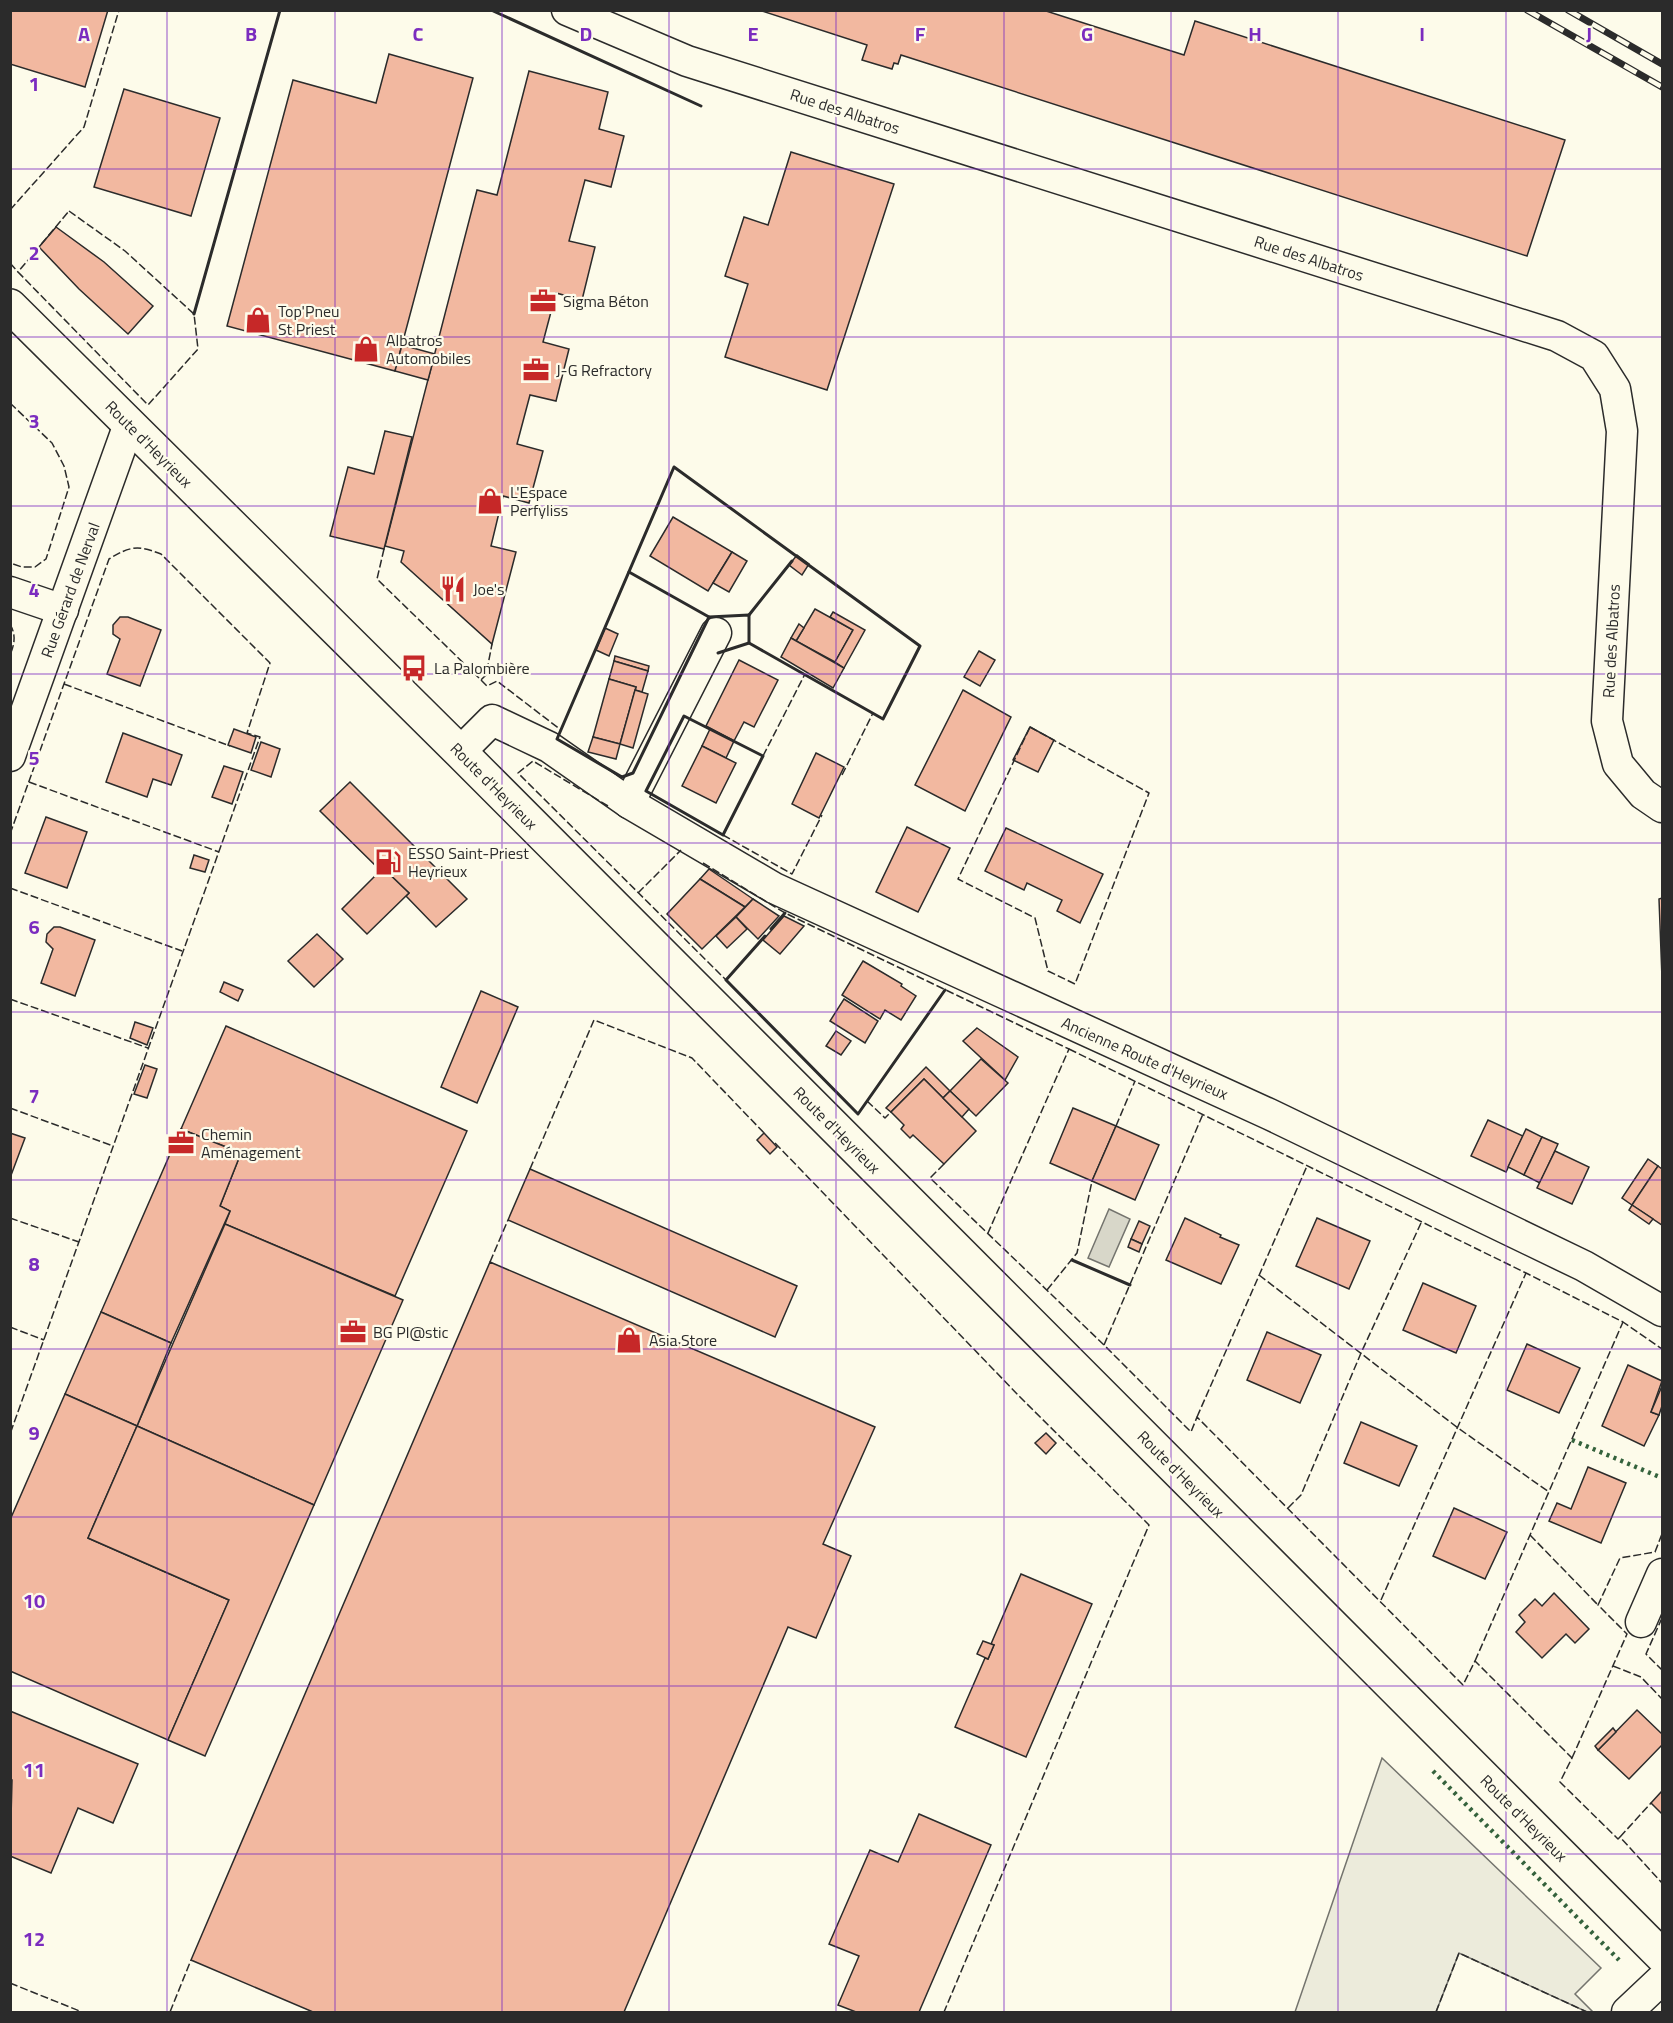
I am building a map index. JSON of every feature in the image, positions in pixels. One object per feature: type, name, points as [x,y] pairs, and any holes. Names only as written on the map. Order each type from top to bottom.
[{"type":"main road","name":"Route d'Heyrieux","points":[[10,306],[460,752],[1662,1956]]},
{"type":"street","name":"Rue des Albatros","points":[[567,10],[687,61],[1557,336],[1594,356],[1615,389],[1622,431],[1607,721],[1618,764],[1643,794],[1662,807]]},
{"type":"street","name":"Rue Gérard de Nerval","points":[[10,756],[129,424]]},
{"type":"street","points":[[10,592],[63,610]]},
{"type":"street","points":[[629,803],[716,633]]},
{"type":"street","name":"Ancienne Route d'Heyrieux","points":[[460,752],[492,720],[549,747],[629,803],[774,888],[1269,1114],[1584,1266],[1662,1311]]},
{"type":"street","points":[[1641,1622],[1662,1574]]},
{"type":"street","points":[[1627,2013],[1662,1979]]},
{"type":"shaded area","points":[[1109,1209],[1130,1219],[1109,1267],[1088,1258]]},
{"type":"shaded area","points":[[1382,1758],[1601,1968],[1575,1994],[1593,2012],[1587,2012],[1459,1953],[1436,2012],[1295,2012]]},
{"type":"building","points":[[10,10],[108,10],[85,87],[10,64]]},
{"type":"building","points":[[759,10],[1043,10],[1184,55],[1195,21],[1565,140],[1527,256],[901,55],[898,64],[894,63],[892,69],[862,60],[867,45]]},
{"type":"building","points":[[389,54],[473,78],[395,371],[227,326],[293,80],[376,103]]},
{"type":"building","points":[[529,71],[608,92],[599,129],[624,136],[611,187],[585,180],[569,241],[595,247],[582,300],[556,293],[543,342],[569,349],[556,401],[530,395],[517,444],[543,451],[529,503],[503,496],[491,546],[516,552],[492,644],[401,562],[404,551],[385,546],[477,190],[497,195]]},
{"type":"building","points":[[124,89],[220,118],[191,216],[94,187]]},
{"type":"building","points":[[791,152],[894,184],[827,390],[725,357],[748,284],[725,276],[744,217],[768,225]]},
{"type":"building","points":[[56,227],[104,262],[153,306],[128,334],[79,289],[39,247]]},
{"type":"building","points":[[402,345],[435,354],[428,380],[395,371]]},
{"type":"building","points":[[385,431],[412,437],[384,549],[330,536],[348,467],[374,474]]},
{"type":"building","points":[[673,517],[732,552],[708,591],[650,556]]},
{"type":"building","points":[[732,552],[747,561],[729,592],[713,583]]},
{"type":"building","points":[[797,555],[809,564],[802,575],[789,565]]},
{"type":"building","points":[[815,609],[853,630],[835,662],[796,641]]},
{"type":"building","points":[[833,612],[865,630],[844,668],[835,662],[853,630],[830,617]]},
{"type":"building","points":[[120,617],[128,617],[161,630],[140,686],[107,674],[120,639],[113,634],[113,625]]},
{"type":"building","points":[[799,624],[804,628],[796,641],[791,638]]},
{"type":"building","points":[[605,628],[618,634],[609,656],[596,650]]},
{"type":"building","points":[[791,638],[844,668],[833,688],[781,657]]},
{"type":"building","points":[[979,651],[995,660],[980,686],[964,677]]},
{"type":"building","points":[[615,656],[649,666],[648,671],[614,661]]},
{"type":"building","points":[[739,660],[778,680],[754,727],[744,722],[734,741],[706,726]]},
{"type":"building","points":[[614,661],[648,671],[642,692],[635,690],[636,687],[609,679]]},
{"type":"building","points":[[609,679],[636,687],[620,744],[593,737]]},
{"type":"building","points":[[635,690],[648,694],[633,748],[620,744]]},
{"type":"building","points":[[963,690],[1011,717],[965,811],[915,785]]},
{"type":"building","points":[[1030,727],[1054,740],[1038,772],[1013,760]]},
{"type":"building","points":[[234,729],[256,737],[251,753],[228,745]]},
{"type":"building","points":[[710,729],[734,741],[726,758],[702,746]]},
{"type":"building","points":[[123,733],[182,755],[171,785],[153,779],[147,797],[106,782]]},
{"type":"building","points":[[593,737],[620,744],[616,759],[588,752]]},
{"type":"building","points":[[261,742],[280,749],[271,777],[251,770]]},
{"type":"building","points":[[702,746],[736,763],[716,803],[682,786]]},
{"type":"building","points":[[816,753],[844,767],[819,818],[792,804]]},
{"type":"building","points":[[224,766],[243,772],[232,804],[212,797]]},
{"type":"building","points":[[350,782],[467,899],[436,927],[406,896],[409,893],[383,868],[380,870],[320,811]]},
{"type":"building","points":[[46,817],[87,832],[67,888],[25,873]]},
{"type":"building","points":[[907,827],[950,848],[918,912],[876,892]]},
{"type":"building","points":[[1006,828],[1103,874],[1080,923],[1057,911],[1062,900],[1027,883],[1024,890],[985,871]]},
{"type":"building","points":[[194,855],[209,860],[205,872],[190,868]]},
{"type":"building","points":[[383,868],[409,893],[367,934],[342,909]]},
{"type":"building","points":[[709,869],[753,899],[745,907],[700,879]]},
{"type":"building","points":[[700,879],[745,907],[702,949],[667,914]]},
{"type":"building","points":[[1662,898],[1662,978],[1659,899]]},
{"type":"building","points":[[753,899],[779,916],[758,939],[736,917]]},
{"type":"building","points":[[784,916],[804,926],[780,954],[763,940]]},
{"type":"building","points":[[736,917],[747,929],[727,948],[716,936]]},
{"type":"building","points":[[54,927],[60,927],[95,940],[75,996],[41,983],[53,949],[46,942],[47,934]]},
{"type":"building","points":[[317,934],[343,959],[314,987],[288,961]]},
{"type":"building","points":[[863,961],[902,984],[901,986],[916,996],[901,1020],[885,1010],[880,1019],[842,995]]},
{"type":"building","points":[[224,982],[243,990],[238,1001],[220,992]]},
{"type":"building","points":[[481,991],[518,1007],[477,1103],[441,1087]]},
{"type":"building","points":[[844,999],[878,1021],[865,1043],[830,1021]]},
{"type":"building","points":[[135,1022],[153,1028],[147,1045],[130,1038]]},
{"type":"building","points":[[226,1026],[467,1131],[395,1296],[225,1224],[230,1211],[220,1206],[241,1153],[181,1129]]},
{"type":"building","points":[[977,1028],[1018,1057],[1005,1080],[963,1041]]},
{"type":"building","points":[[836,1031],[851,1041],[841,1055],[826,1046]]},
{"type":"building","points":[[981,1059],[1008,1083],[976,1116],[950,1091]]},
{"type":"building","points":[[145,1065],[157,1069],[147,1098],[134,1094]]},
{"type":"building","points":[[926,1067],[950,1091],[943,1098],[924,1079],[891,1112],[886,1108]]},
{"type":"building","points":[[924,1079],[976,1131],[944,1164],[913,1135],[910,1138],[901,1129],[904,1125],[891,1112]]},
{"type":"building","points":[[950,1091],[969,1109],[962,1117],[943,1098]]},
{"type":"building","points":[[1073,1108],[1116,1126],[1092,1181],[1050,1163]]},
{"type":"building","points":[[1488,1120],[1523,1136],[1506,1172],[1471,1156]]},
{"type":"building","points":[[1116,1126],[1159,1145],[1135,1200],[1092,1181]]},
{"type":"building","points":[[181,1129],[241,1153],[220,1206],[230,1211],[171,1343],[101,1312]]},
{"type":"building","points":[[1526,1129],[1542,1137],[1524,1175],[1508,1167]]},
{"type":"building","points":[[10,1133],[25,1138],[10,1178]]},
{"type":"building","points":[[764,1133],[777,1147],[770,1154],[757,1140]]},
{"type":"building","points":[[1542,1137],[1558,1144],[1540,1183],[1524,1175]]},
{"type":"building","points":[[1555,1151],[1589,1167],[1572,1204],[1537,1188]]},
{"type":"building","points":[[1648,1159],[1658,1166],[1632,1205],[1622,1198]]},
{"type":"building","points":[[1658,1166],[1662,1169],[1662,1225],[1632,1205]]},
{"type":"building","points":[[530,1169],[797,1286],[775,1337],[508,1220]]},
{"type":"building","points":[[1632,1205],[1653,1219],[1649,1224],[1629,1210]]},
{"type":"building","points":[[1185,1218],[1239,1245],[1221,1284],[1166,1260]]},
{"type":"building","points":[[1317,1218],[1370,1241],[1349,1289],[1296,1266]]},
{"type":"building","points":[[1139,1221],[1150,1226],[1142,1244],[1131,1239]]},
{"type":"building","points":[[225,1224],[403,1300],[314,1505],[137,1426]]},
{"type":"building","points":[[1131,1239],[1142,1244],[1139,1252],[1128,1247]]},
{"type":"building","points":[[490,1262],[875,1427],[823,1544],[851,1556],[816,1638],[788,1627],[624,2012],[313,2012],[191,1960]]},
{"type":"building","points":[[1423,1283],[1476,1306],[1456,1353],[1403,1330]]},
{"type":"building","points":[[101,1312],[171,1343],[137,1426],[65,1394]]},
{"type":"building","points":[[1267,1332],[1321,1355],[1300,1403],[1247,1380]]},
{"type":"building","points":[[1527,1344],[1580,1368],[1559,1413],[1507,1390]]},
{"type":"building","points":[[1628,1365],[1662,1381],[1651,1412],[1659,1415],[1644,1446],[1602,1426]]},
{"type":"building","points":[[1662,1386],[1662,1406],[1659,1415],[1651,1412]]},
{"type":"building","points":[[65,1394],[137,1426],[88,1538],[229,1600],[168,1740],[10,1671],[10,1520]]},
{"type":"building","points":[[1361,1422],[1417,1446],[1399,1486],[1344,1463]]},
{"type":"building","points":[[137,1426],[314,1505],[205,1756],[168,1740],[229,1600],[88,1538]]},
{"type":"building","points":[[1046,1433],[1056,1443],[1046,1454],[1035,1443]]},
{"type":"building","points":[[1588,1467],[1626,1483],[1601,1543],[1549,1521],[1557,1503],[1571,1509]]},
{"type":"building","points":[[1454,1508],[1507,1532],[1485,1579],[1433,1556]]},
{"type":"building","points":[[1021,1574],[1092,1604],[1026,1757],[955,1727],[985,1658],[988,1659],[994,1645],[991,1644]]},
{"type":"building","points":[[1554,1593],[1589,1629],[1575,1643],[1566,1634],[1542,1658],[1516,1632],[1525,1622],[1519,1615],[1535,1599],[1542,1606]]},
{"type":"building","points":[[983,1641],[994,1645],[988,1659],[977,1654]]},
{"type":"building","points":[[1637,1710],[1662,1734],[1662,1745],[1629,1779],[1598,1750]]},
{"type":"building","points":[[10,1711],[138,1764],[113,1823],[78,1808],[51,1873],[10,1856],[12,1780],[10,1780]]},
{"type":"building","points":[[1613,1728],[1616,1732],[1598,1750],[1595,1746]]},
{"type":"building","points":[[1662,1791],[1662,1814],[1651,1803]]},
{"type":"building","points":[[919,1814],[991,1845],[919,2012],[856,2012],[838,2005],[859,1956],[829,1944],[870,1850],[898,1862]]},
{"type":"railway","points":[[1527,10],[1662,87]]},
{"type":"railway","points":[[1568,10],[1662,64]]},
{"type":"hedge","points":[[1572,1440],[1662,1478]]},
{"type":"hedge","points":[[1433,1771],[1619,1960]]},
{"type":"fence","points":[[10,210],[84,127],[119,10]]},
{"type":"fence","points":[[69,211],[125,251],[194,314],[198,349],[148,405],[18,272],[69,211]]},
{"type":"fence","points":[[10,263],[18,272]]},
{"type":"fence","points":[[10,403],[52,443],[64,466],[69,487],[46,559],[35,567],[22,567],[10,563]]},
{"type":"fence","points":[[10,834],[109,559],[134,548],[161,554],[270,663],[247,733],[260,737],[10,1434]]},
{"type":"fence","points":[[384,549],[377,579],[481,680],[486,675],[492,644]]},
{"type":"fence","points":[[10,624],[14,639],[10,655]]},
{"type":"fence","points":[[763,756],[805,674]]},
{"type":"fence","points":[[481,680],[487,686],[497,681],[561,730]]},
{"type":"fence","points":[[64,684],[230,746]]},
{"type":"fence","points":[[842,775],[873,713]]},
{"type":"fence","points":[[1030,727],[1149,793],[1075,984],[1048,971],[1035,918],[958,879],[1030,727]]},
{"type":"fence","points":[[608,806],[533,761],[518,773],[726,980]]},
{"type":"fence","points":[[29,782],[219,852]]},
{"type":"fence","points":[[723,835],[792,874],[822,815]]},
{"type":"fence","points":[[638,893],[681,850]]},
{"type":"fence","points":[[703,863],[785,913],[1069,1049],[988,1233]]},
{"type":"fence","points":[[10,888],[182,951]]},
{"type":"fence","points":[[10,999],[148,1048]]},
{"type":"fence","points":[[530,1169],[594,1020],[692,1058],[766,1135]]},
{"type":"fence","points":[[1069,1049],[1623,1322],[1662,1349]]},
{"type":"fence","points":[[1116,1126],[1135,1081]]},
{"type":"fence","points":[[867,1101],[885,1118],[891,1112]]},
{"type":"fence","points":[[10,1108],[113,1146]]},
{"type":"fence","points":[[1104,1345],[1203,1114]]},
{"type":"fence","points":[[775,1143],[1020,1397],[1149,1525],[944,2012]]},
{"type":"fence","points":[[944,1164],[930,1178],[1191,1432],[1197,1417],[1463,1685],[1475,1661],[1572,1758],[1560,1782],[1618,1839],[1620,1837],[1662,1883]]},
{"type":"fence","points":[[1197,1417],[1307,1166]]},
{"type":"fence","points":[[1047,1290],[1077,1253],[1092,1181]]},
{"type":"fence","points":[[10,1218],[79,1242]]},
{"type":"fence","points":[[490,1262],[508,1220]]},
{"type":"fence","points":[[1288,1508],[1301,1495],[1361,1353],[1421,1223]]},
{"type":"fence","points":[[1381,1600],[1526,1273]]},
{"type":"fence","points":[[1259,1275],[1458,1428],[1549,1492]]},
{"type":"fence","points":[[1475,1661],[1623,1322]]},
{"type":"fence","points":[[10,1327],[44,1340]]},
{"type":"fence","points":[[1572,1758],[1627,1634],[1598,1605],[1620,1558],[1655,1552],[1662,1534]]},
{"type":"fence","points":[[1530,1535],[1598,1605]]},
{"type":"fence","points":[[1662,1618],[1646,1654],[1662,1670]]},
{"type":"fence","points":[[1613,1666],[1641,1677],[1662,1699]]},
{"type":"fence","points":[[1620,1837],[1651,1803]]},
{"type":"fence","points":[[1436,2012],[1459,1953],[1587,2012]]},
{"type":"fence","points":[[170,2012],[191,1960]]},
{"type":"fence","points":[[10,1983],[82,2012]]},
{"type":"wall","points":[[194,314],[280,10]]},
{"type":"wall","points":[[491,10],[701,106]]},
{"type":"wall","points":[[674,467],[920,646],[883,719],[749,643],[749,615],[709,617],[633,773],[622,777],[557,739],[674,467]]},
{"type":"wall","points":[[749,615],[792,561]]},
{"type":"wall","points":[[629,572],[709,617]]},
{"type":"wall","points":[[718,653],[749,643]]},
{"type":"wall","points":[[684,716],[763,756],[723,835],[646,791],[684,716]]},
{"type":"wall","points":[[771,929],[785,913]]},
{"type":"wall","points":[[765,936],[726,980],[858,1114],[945,990]]},
{"type":"wall","points":[[1072,1260],[1130,1285]]},
{"type":"place","name":"Sigma Béton","points":[[543,301]]},
{"type":"place","name":"Top'Pneu St Priest","points":[[258,320]]},
{"type":"place","name":"Albatros Automobiles","points":[[366,349]]},
{"type":"place","name":"J-G Refractory","points":[[536,370]]},
{"type":"place","name":"L'Espace Perfyliss","points":[[490,501]]},
{"type":"place","name":"Joe's","points":[[453,589]]},
{"type":"place","name":"La Palombière","points":[[414,668]]},
{"type":"place","name":"ESSO Saint-Priest Heyrieux","points":[[388,862]]},
{"type":"place","name":"Chemin Aménagement","points":[[181,1143]]},
{"type":"place","name":"BG Pl@stic","points":[[353,1332]]},
{"type":"place","name":"Asia Store","points":[[629,1340]]}]
